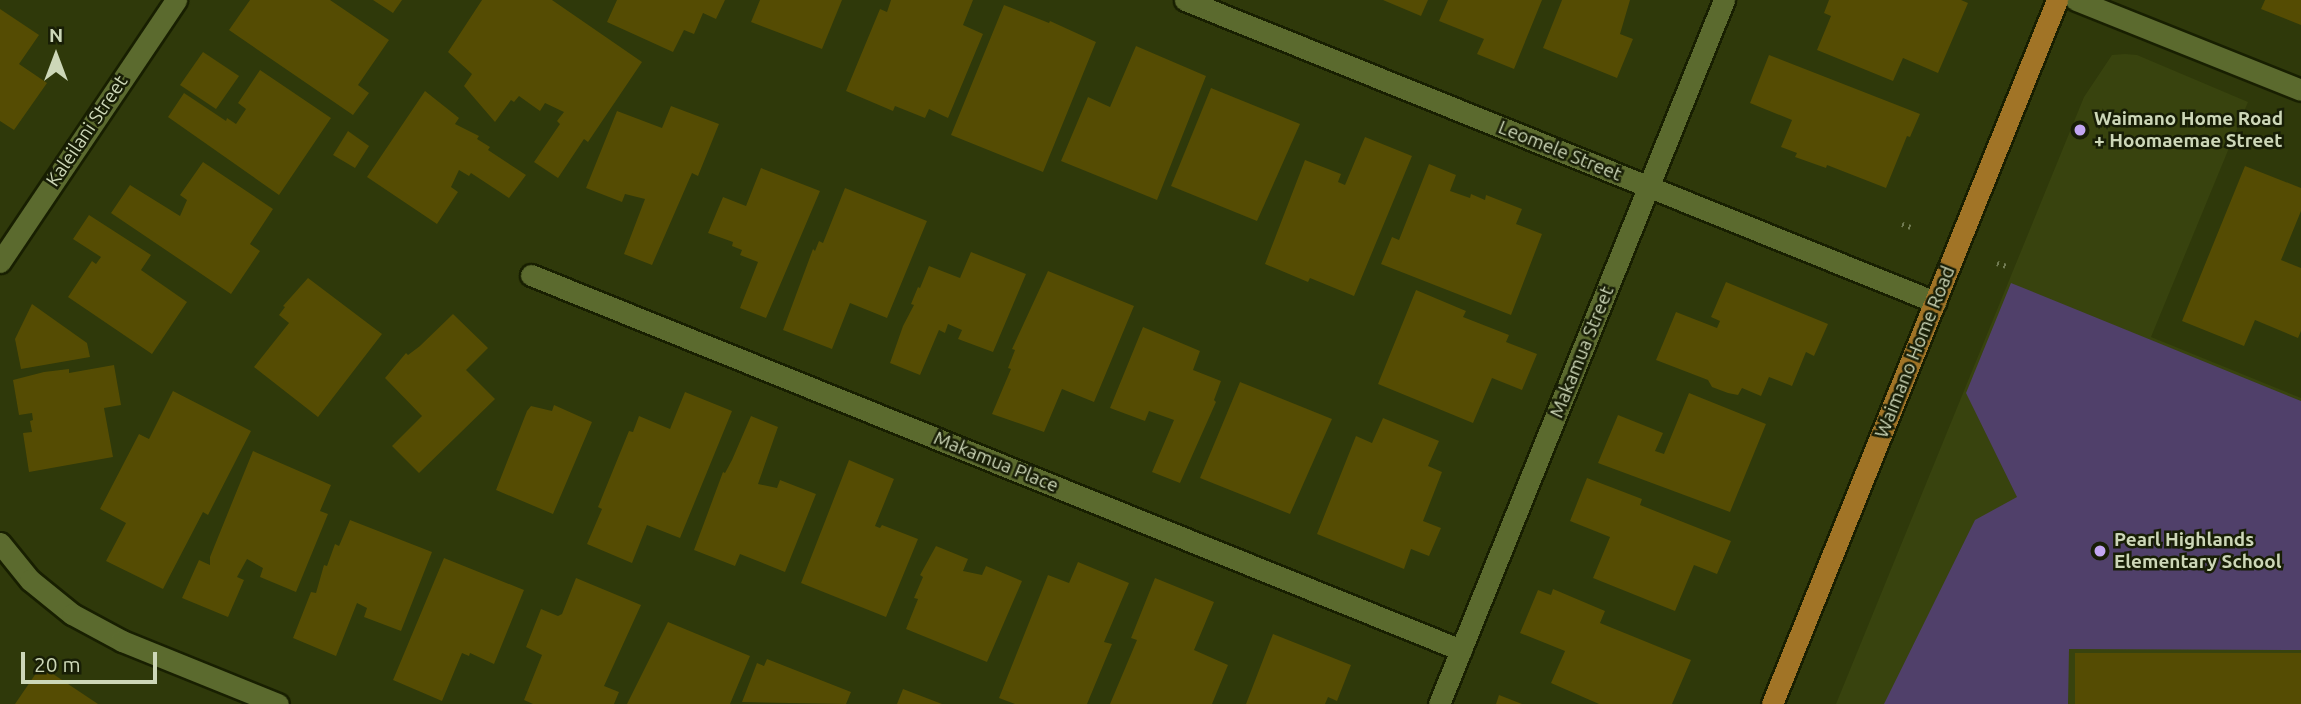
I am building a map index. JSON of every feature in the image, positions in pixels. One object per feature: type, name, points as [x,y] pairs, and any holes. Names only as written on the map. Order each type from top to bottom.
[{"type":"main road","name":"Waimano Home Road","points":[[1772,704],[2057,0]]},
{"type":"street","name":"Kaleilani Street","points":[[0,262],[176,0]]},
{"type":"street","name":"Leomele Street","points":[[1185,0],[1936,302]]},
{"type":"street","name":"Makamua Street","points":[[1439,704],[1724,0]]},
{"type":"street","points":[[2076,0],[2301,90]]},
{"type":"street","name":"Makamua Place","points":[[531,275],[1461,650]]},
{"type":"street","points":[[0,543],[30,580],[72,614],[122,641],[278,704]]},
{"type":"path","points":[[1902,224],[1911,227]]},
{"type":"path","points":[[1997,263],[2007,267]]},
{"type":"shaded area","name":"Pearl Highlands Elementary School","points":[[2112,55],[2137,55],[2248,102],[2151,337],[2301,398],[2301,704],[1836,704],[2084,97]]},
{"type":"shaded area","name":"Pearl Highlands Elementary School","points":[[2011,283],[2301,401],[2301,650],[2069,649],[2068,704],[1884,704],[1975,520],[2017,497],[1966,393]]},
{"type":"building","points":[[250,0],[330,0],[389,40],[358,85],[369,93],[353,115],[229,30]]},
{"type":"building","points":[[373,0],[402,0],[393,13]]},
{"type":"building","points":[[482,0],[552,0],[642,62],[588,142],[584,139],[558,178],[534,162],[560,124],[557,121],[564,112],[545,103],[540,111],[519,96],[514,102],[511,100],[495,122],[464,86],[472,74],[448,52]]},
{"type":"building","points":[[617,0],[725,0],[716,19],[703,13],[694,34],[684,30],[673,52],[607,22]]},
{"type":"building","points":[[760,0],[842,0],[822,49],[751,22]]},
{"type":"building","points":[[891,0],[973,0],[963,25],[983,34],[948,118],[929,109],[925,118],[895,106],[893,111],[846,91],[880,9],[887,12]]},
{"type":"building","points":[[1383,0],[1428,0],[1421,16]]},
{"type":"building","points":[[1448,0],[1542,0],[1514,69],[1477,54],[1484,39],[1439,21]]},
{"type":"building","points":[[1562,0],[1630,0],[1620,34],[1633,39],[1617,78],[1543,48]]},
{"type":"building","points":[[1829,0],[1961,0],[1968,3],[1938,73],[1903,58],[1893,81],[1817,50],[1831,16],[1824,13]]},
{"type":"building","points":[[2265,0],[2301,0],[2301,25],[2261,9]]},
{"type":"building","points":[[1004,5],[1049,23],[1050,21],[1096,42],[1043,172],[951,135]]},
{"type":"building","points":[[0,9],[39,35],[19,64],[47,83],[14,130],[0,121]]},
{"type":"building","points":[[1136,46],[1206,76],[1157,200],[1061,161],[1088,97],[1110,107]]},
{"type":"building","points":[[203,52],[239,76],[216,109],[180,85]]},
{"type":"building","points":[[1769,55],[1920,114],[1910,137],[1907,136],[1886,188],[1827,165],[1826,168],[1795,157],[1797,153],[1781,147],[1792,120],[1750,103]]},
{"type":"building","points":[[260,70],[331,118],[279,195],[168,117],[184,93],[226,121],[227,118],[236,124],[246,109],[238,103]]},
{"type":"building","points":[[1211,88],[1300,124],[1257,221],[1171,186]]},
{"type":"building","points":[[425,91],[459,118],[455,124],[479,136],[477,139],[490,147],[488,150],[526,175],[509,198],[471,173],[469,176],[459,170],[451,187],[458,192],[437,224],[367,177]]},
{"type":"building","points":[[671,106],[719,124],[698,176],[692,173],[652,265],[624,254],[645,199],[625,194],[622,202],[586,188],[617,111],[662,128]]},
{"type":"building","points":[[348,131],[369,146],[355,168],[333,155]]},
{"type":"building","points":[[1365,137],[1412,156],[1354,296],[1310,278],[1308,282],[1265,264],[1305,160],[1341,174],[1338,182],[1345,185]]},
{"type":"building","points":[[203,162],[273,209],[250,244],[260,251],[231,294],[111,213],[130,185],[180,216],[187,200],[180,195]]},
{"type":"building","points":[[1429,164],[1456,175],[1450,191],[1470,198],[1471,194],[1485,200],[1486,195],[1522,209],[1516,224],[1542,234],[1511,315],[1381,264],[1392,237],[1399,240]]},
{"type":"building","points":[[2245,166],[2301,188],[2301,211],[2281,260],[2301,268],[2301,331],[2298,338],[2255,320],[2244,346],[2182,321]]},
{"type":"building","points":[[761,168],[820,191],[766,318],[740,308],[758,262],[740,255],[742,250],[732,246],[733,242],[708,233],[723,197],[746,206]]},
{"type":"building","points":[[845,188],[927,221],[887,318],[850,303],[832,349],[783,330],[813,249],[815,251],[819,241],[823,243]]},
{"type":"building","points":[[89,215],[151,255],[141,270],[187,302],[152,354],[68,297],[92,261],[96,264],[101,257],[73,239]]},
{"type":"building","points":[[971,252],[1026,274],[993,352],[958,339],[962,330],[948,324],[945,333],[939,330],[920,375],[890,363],[903,326],[914,305],[911,304],[929,266],[960,278]]},
{"type":"building","points":[[1048,271],[1134,306],[1094,402],[1062,389],[1044,432],[992,414],[1011,369],[1008,368],[1015,350],[1012,349]]},
{"type":"building","points":[[308,278],[382,334],[318,417],[254,367],[289,323],[279,315],[285,307],[283,306]]},
{"type":"building","points":[[1726,282],[1828,324],[1814,356],[1806,352],[1792,386],[1769,377],[1761,396],[1742,388],[1738,395],[1712,387],[1708,380],[1656,360],[1676,312],[1717,328],[1720,321],[1711,317]]},
{"type":"building","points":[[1416,290],[1466,311],[1463,317],[1509,335],[1506,342],[1537,354],[1522,390],[1492,378],[1473,423],[1378,384]]},
{"type":"building","points":[[32,304],[87,343],[90,357],[21,369],[15,339]]},
{"type":"building","points":[[453,314],[488,348],[466,370],[495,399],[419,473],[392,446],[422,416],[385,378],[406,353],[408,355],[420,346]]},
{"type":"building","points":[[1143,327],[1200,351],[1193,370],[1221,381],[1214,400],[1216,402],[1180,483],[1152,472],[1174,420],[1149,411],[1145,421],[1110,408]]},
{"type":"building","points":[[114,365],[121,405],[104,408],[113,457],[29,472],[23,433],[32,432],[32,413],[19,415],[13,380],[44,372],[69,369],[69,373]]},
{"type":"building","points":[[1240,382],[1332,419],[1290,514],[1200,478]]},
{"type":"building","points":[[173,391],[251,431],[208,515],[203,512],[163,589],[106,561],[126,523],[100,509],[139,434],[149,439]]},
{"type":"building","points":[[685,392],[732,411],[680,538],[647,525],[632,563],[587,544],[602,509],[598,507],[629,431],[633,432],[639,416],[670,429]]},
{"type":"building","points":[[1689,393],[1766,424],[1730,512],[1598,463],[1618,415],[1663,433],[1655,451],[1664,454]]},
{"type":"building","points":[[554,405],[592,422],[553,514],[496,490],[527,411],[531,406],[552,411]]},
{"type":"building","points":[[751,416],[778,427],[758,484],[777,488],[780,480],[816,494],[785,572],[740,554],[735,566],[694,550],[723,472],[725,473],[732,460]]},
{"type":"building","points":[[1383,418],[1439,441],[1428,466],[1442,472],[1423,521],[1441,528],[1429,556],[1411,549],[1404,569],[1317,534],[1356,436],[1372,443]]},
{"type":"building","points":[[253,451],[331,485],[320,511],[328,514],[296,592],[260,577],[263,568],[247,559],[237,577],[244,580],[228,617],[182,598],[199,560],[210,565],[210,557]]},
{"type":"building","points":[[849,460],[894,479],[875,526],[880,528],[882,525],[918,539],[886,617],[801,583]]},
{"type":"building","points":[[1587,478],[1642,499],[1640,505],[1731,541],[1717,574],[1694,565],[1675,611],[1593,578],[1610,537],[1570,521]]},
{"type":"building","points":[[350,520],[432,552],[401,631],[364,617],[367,608],[357,603],[336,656],[293,638],[311,592],[316,593],[324,565],[327,566],[335,544],[339,546]]},
{"type":"building","points":[[936,546],[968,559],[963,571],[982,575],[986,566],[1022,581],[987,662],[906,629],[918,599],[914,598],[923,577],[920,575]]},
{"type":"building","points":[[444,558],[524,590],[494,664],[470,653],[469,656],[462,653],[442,701],[393,680]]},
{"type":"building","points":[[1078,562],[1129,583],[1104,642],[1112,644],[1087,704],[1015,704],[999,698],[1048,575],[1069,583]]},
{"type":"building","points":[[576,578],[641,605],[604,686],[619,692],[614,704],[533,704],[524,700],[542,655],[526,647],[541,609],[558,616],[562,614]]},
{"type":"building","points":[[1155,578],[1214,602],[1194,650],[1228,665],[1212,704],[1110,704],[1137,640],[1131,638]]},
{"type":"building","points":[[1553,589],[1605,611],[1600,623],[1691,660],[1672,704],[1599,704],[1551,683],[1565,651],[1520,633],[1538,590],[1551,595]]},
{"type":"building","points":[[668,622],[750,656],[730,704],[627,704]]},
{"type":"building","points":[[1273,634],[1351,665],[1337,701],[1328,697],[1325,704],[1246,704]]},
{"type":"building","points":[[2075,653],[2301,653],[2301,704],[2075,704]]},
{"type":"building","points":[[767,659],[851,692],[846,704],[742,702],[757,663],[764,666]]},
{"type":"building","points":[[41,666],[98,704],[15,704]]},
{"type":"building","points":[[903,689],[942,704],[897,704]]},
{"type":"building","points":[[1499,695],[1522,704],[1496,704]]},
{"type":"place","name":"Waimano Home Road + Hoomaemae Street","points":[[2080,130]]},
{"type":"place","name":"Pearl Highlands Elementary School","points":[[2100,551]]}]
